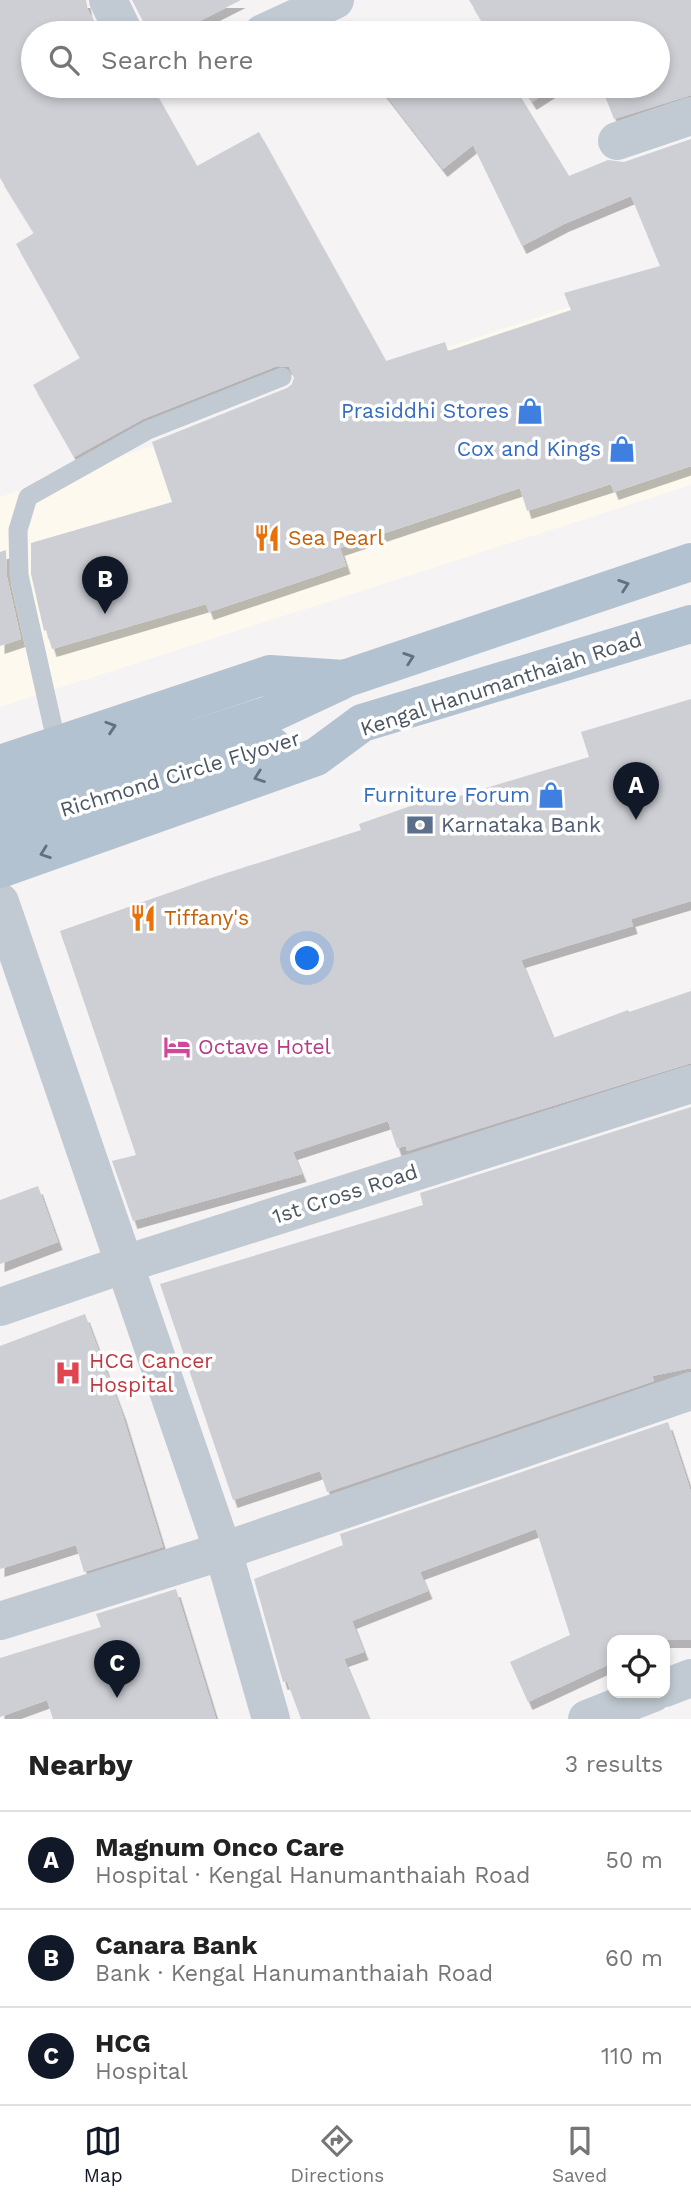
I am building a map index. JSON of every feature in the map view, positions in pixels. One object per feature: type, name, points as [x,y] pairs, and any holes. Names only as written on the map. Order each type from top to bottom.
[{"type":"main road","points":[[0,764],[270,674],[344,680],[691,562]]},
{"type":"main road","name":"Kengal Hanumanthaiah Road","points":[[0,869],[316,757],[362,723],[691,624]]},
{"type":"main road","name":"Richmond Circle Flyover","points":[[0,831],[276,728],[344,680]]},
{"type":"main road","name":"Richmond Circle Flyover","points":[[0,802],[276,728],[320,731],[362,723]]},
{"type":"street","points":[[108,0],[118,21]]},
{"type":"street","points":[[289,21],[335,0]]},
{"type":"street","points":[[617,141],[691,116]]},
{"type":"street","points":[[0,902],[223,1551],[271,1719]]},
{"type":"street","name":"1st Cross Road","points":[[0,1307],[125,1264],[691,1084]]},
{"type":"street","points":[[0,1621],[223,1551],[691,1391]]},
{"type":"street","points":[[670,1686],[691,1678]]},
{"type":"street","points":[[587,1719],[640,1698]]},
{"type":"lane","points":[[57,745],[19,575],[18,530],[28,497],[148,430],[282,377]]},
{"type":"shaded area","points":[[691,266],[691,485],[0,707],[0,497]]},
{"type":"building","points":[[0,0],[86,0],[94,21],[21,21],[21,98],[159,98],[197,166],[259,132],[386,361],[445,342],[448,351],[571,310],[564,293],[660,266],[631,196],[564,224],[522,246],[473,145],[443,169],[388,98],[521,98],[569,176],[608,160],[624,162],[691,139],[691,466],[614,492],[611,484],[527,511],[520,488],[340,548],[346,566],[209,612],[206,604],[52,649],[46,630],[44,631],[31,574],[31,543],[172,502],[152,442],[287,388],[294,378],[289,367],[277,366],[143,419],[74,457],[33,385],[80,358],[16,244],[34,233],[0,178]]},
{"type":"building","points":[[132,0],[241,0],[200,21],[143,21]]},
{"type":"building","points":[[469,0],[691,0],[691,95],[614,119],[606,98],[670,98],[670,21],[482,21]]},
{"type":"building","points":[[6,550],[7,577],[21,639],[0,646],[0,552]]},
{"type":"building","points":[[691,699],[691,901],[631,919],[633,926],[521,960],[553,1038],[628,1010],[629,1012],[691,991],[691,1063],[407,1151],[406,1146],[397,1148],[388,1121],[293,1152],[302,1174],[133,1221],[112,1161],[136,1155],[60,931],[214,877],[361,830],[359,824],[451,792],[453,798],[589,757],[581,732]]},
{"type":"building","points":[[691,1107],[691,1368],[652,1376],[654,1381],[327,1492],[320,1471],[233,1500],[160,1284],[423,1205],[420,1193]]},
{"type":"building","points":[[38,1186],[58,1242],[0,1264],[0,1200]]},
{"type":"building","points":[[85,1314],[122,1413],[163,1547],[84,1572],[76,1545],[0,1569],[0,1346]]},
{"type":"building","points":[[668,1422],[691,1492],[691,1640],[670,1640],[670,1635],[607,1635],[607,1665],[528,1702],[510,1662],[570,1635],[536,1529],[420,1572],[428,1591],[352,1621],[364,1652],[344,1659],[369,1719],[301,1719],[287,1681],[283,1682],[254,1579],[343,1545],[340,1534]]},
{"type":"building","points":[[176,1589],[216,1719],[53,1719],[47,1700],[0,1717],[0,1658],[101,1627],[96,1614]]},
{"type":"place","name":"Prasiddhi Stores","points":[[530,411]]},
{"type":"place","name":"Cox and Kings","points":[[622,449]]},
{"type":"place","name":"Sea Pearl","points":[[267,538]]},
{"type":"place","name":"Canara Bank","points":[[105,614]]},
{"type":"place","name":"Furniture Forum","points":[[551,795]]},
{"type":"place","name":"Magnum Onco Care","points":[[636,820]]},
{"type":"place","name":"Karnataka Bank","points":[[420,825]]},
{"type":"place","name":"Tiffany's","points":[[143,918]]},
{"type":"place","name":"Octave Hotel","points":[[177,1047]]},
{"type":"place","name":"HCG Cancer Hospital","points":[[68,1373]]},
{"type":"place","name":"HCG","points":[[117,1698]]}]
